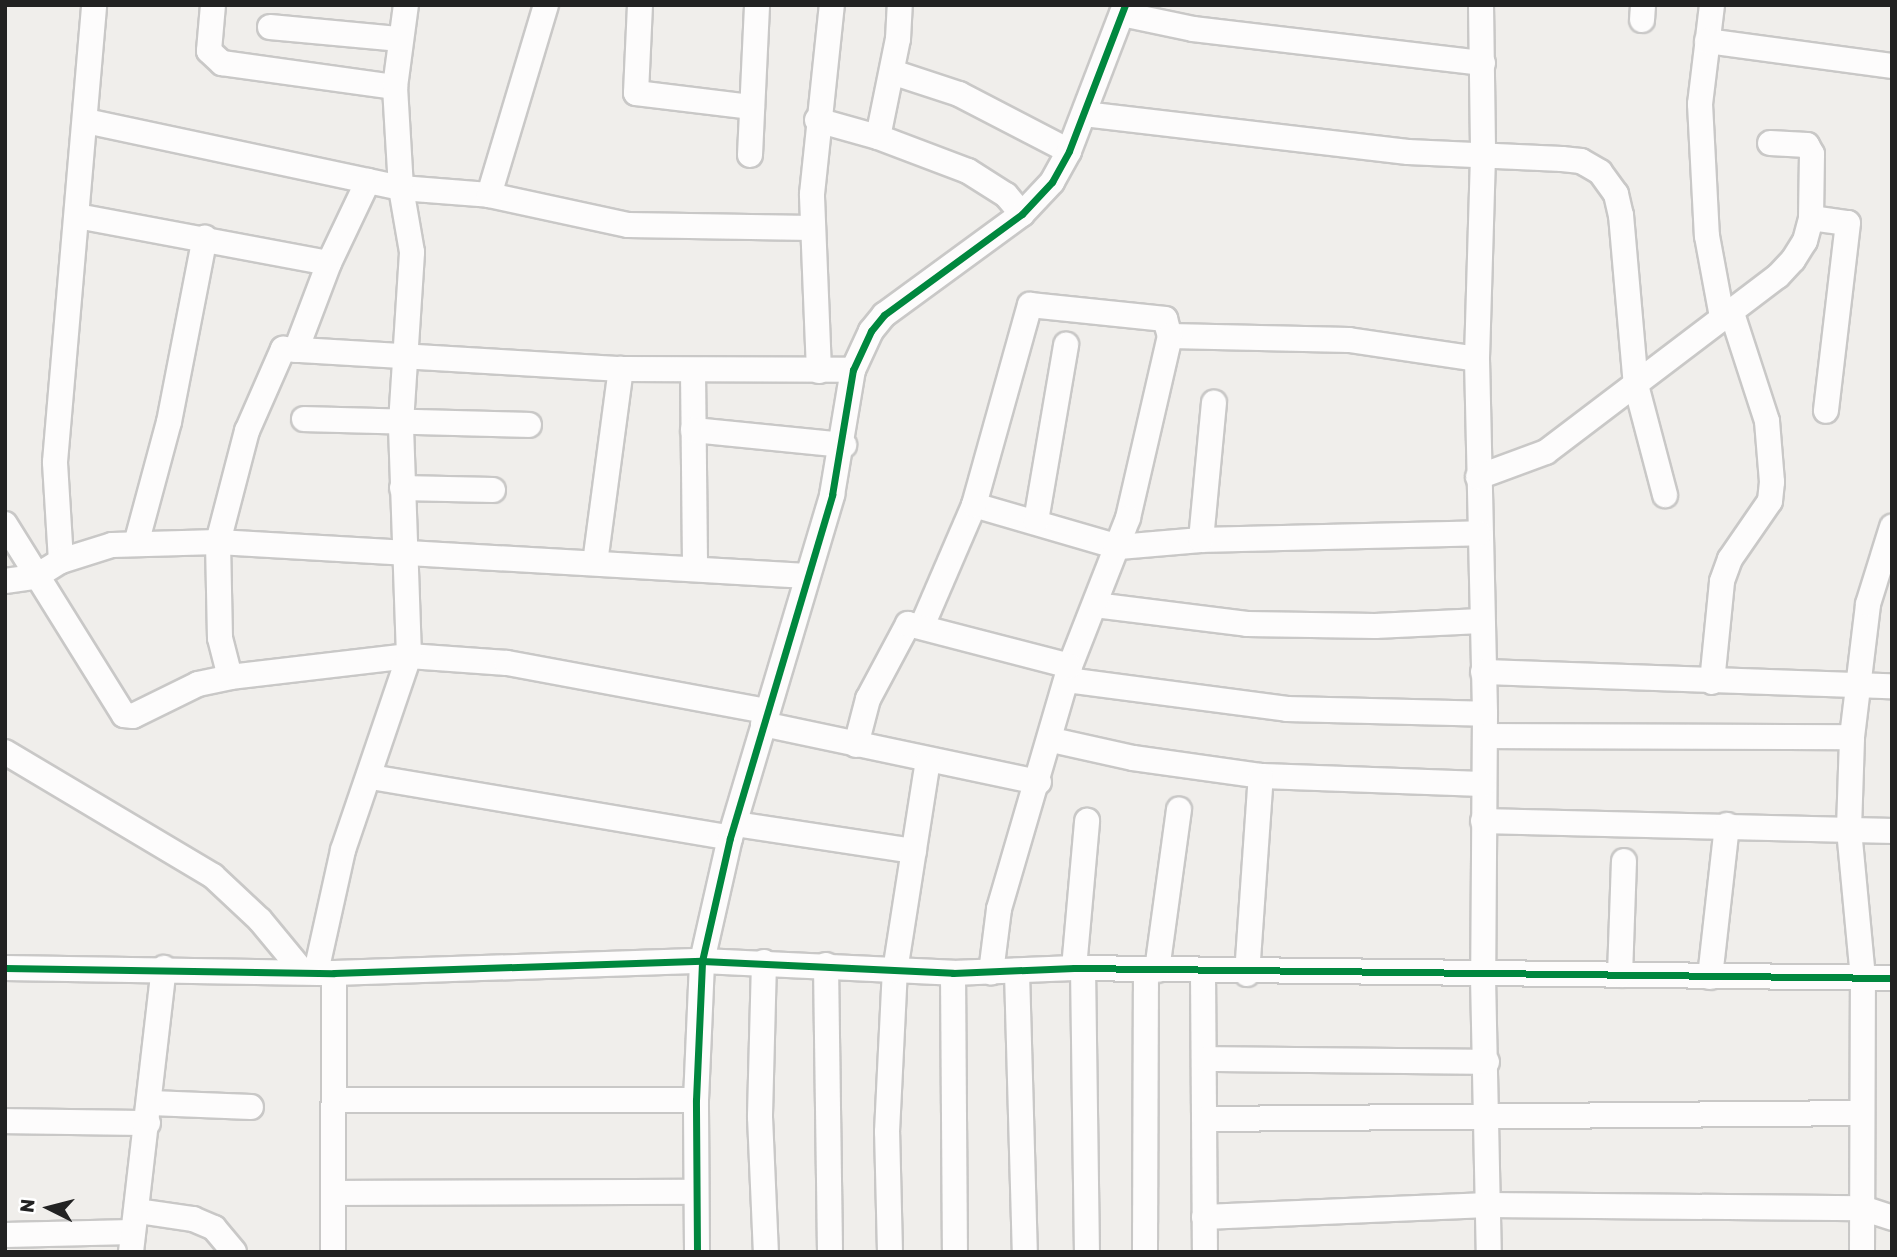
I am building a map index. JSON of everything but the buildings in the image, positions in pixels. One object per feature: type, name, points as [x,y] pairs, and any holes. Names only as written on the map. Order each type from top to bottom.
[{"type":"street","points":[[61,561],[55,462],[94,5]]},
{"type":"street","points":[[213,5],[209,51],[222,63],[395,87]]},
{"type":"street","points":[[333,1252],[335,1100],[318,972],[343,850],[371,777],[409,656],[401,423],[412,252],[401,188],[395,87],[407,5]]},
{"type":"street","points":[[489,195],[546,5]]},
{"type":"street","points":[[640,5],[636,93],[752,107]]},
{"type":"street","points":[[750,155],[757,5]]},
{"type":"street","points":[[819,371],[812,228],[817,120],[832,5]]},
{"type":"street","points":[[878,136],[892,72],[900,5]]},
{"type":"street","points":[[1712,5],[1700,104],[1707,236],[1726,314],[1768,421],[1772,482],[1770,501],[1730,559],[1722,581],[1712,682]]},
{"type":"street","points":[[1475,6],[1483,63],[1477,359],[1485,725],[1483,977],[1489,1113],[1489,1252]]},
{"type":"street","points":[[697,1252],[696,1100],[702,961],[733,831],[844,445],[853,370],[871,331],[884,315],[1022,214],[1052,182],[1069,151],[1124,10],[1193,29],[1483,63]]},
{"type":"street","points":[[270,27],[400,39]]},
{"type":"street","points":[[1706,41],[1892,66]]},
{"type":"street","points":[[892,72],[960,94],[1069,151]]},
{"type":"street","points":[[1084,114],[1270,138],[1483,156],[1581,161],[1600,172],[1616,194],[1636,385],[1665,495]]},
{"type":"street","points":[[817,120],[878,136],[987,180],[1022,214]]},
{"type":"street","points":[[86,121],[401,188],[489,195],[628,225],[812,228]]},
{"type":"street","points":[[1478,477],[1546,452],[1636,385],[1793,260],[1805,241],[1811,218],[1811,149],[1770,143]]},
{"type":"street","points":[[296,350],[329,262],[368,181]]},
{"type":"street","points":[[77,216],[205,237],[329,262]]},
{"type":"street","points":[[1811,218],[1848,223],[1826,411]]},
{"type":"street","points":[[136,544],[169,422],[205,237]]},
{"type":"street","points":[[922,626],[974,505],[1030,305],[1165,319],[1170,336],[1119,547],[1069,673],[1052,740],[999,909],[991,972]]},
{"type":"street","points":[[1170,336],[1349,340],[1477,359]]},
{"type":"street","points":[[1037,521],[1066,345]]},
{"type":"street","points":[[230,677],[220,638],[218,542],[251,419],[280,351],[621,369],[853,370]]},
{"type":"street","points":[[595,563],[621,369]]},
{"type":"street","points":[[693,370],[695,569]]},
{"type":"street","points":[[1200,540],[1214,403]]},
{"type":"street","points":[[304,419],[529,425]]},
{"type":"street","points":[[694,430],[844,445]]},
{"type":"street","points":[[402,488],[493,490]]},
{"type":"street","points":[[974,505],[1037,521],[1119,547],[1200,540],[1479,533]]},
{"type":"street","points":[[5,524],[35,578],[124,715],[134,716],[198,684],[230,677],[409,656],[507,663],[765,718],[856,745],[1039,782]]},
{"type":"street","points":[[1862,1252],[1863,978],[1849,829],[1852,737],[1856,683],[1868,604],[1892,527]]},
{"type":"street","points":[[5,581],[35,578],[61,561],[90,550],[136,544],[218,542],[404,556],[595,563],[807,576]]},
{"type":"street","points":[[1095,605],[1247,624],[1375,626],[1482,621]]},
{"type":"street","points":[[856,745],[868,699],[905,626],[922,626],[1069,673],[1287,709],[1485,725],[1852,737]]},
{"type":"street","points":[[1483,672],[1712,682],[1856,683],[1892,686]]},
{"type":"street","points":[[1052,740],[1133,758],[1261,776],[1484,784]]},
{"type":"street","points":[[5,752],[213,876],[318,972]]},
{"type":"street","points":[[890,1252],[887,1132],[895,971],[928,761]]},
{"type":"street","points":[[1247,974],[1261,776]]},
{"type":"street","points":[[371,777],[733,831],[914,851]]},
{"type":"street","points":[[1144,1252],[1152,970],[1179,810]]},
{"type":"street","points":[[1087,821],[1078,968],[1087,1252]]},
{"type":"street","points":[[1483,821],[1892,831]]},
{"type":"street","points":[[1710,977],[1727,825]]},
{"type":"street","points":[[1620,975],[1623,861]]},
{"type":"street","points":[[5,968],[318,972],[702,961],[954,973],[1078,968],[1247,974],[1483,977],[1620,975],[1892,978]]},
{"type":"street","points":[[764,962],[760,1117],[766,1252]]},
{"type":"street","points":[[826,965],[830,1252]]},
{"type":"street","points":[[134,1232],[164,968]]},
{"type":"street","points":[[1017,972],[1025,1252]]},
{"type":"street","points":[[1203,972],[1205,1252]]},
{"type":"street","points":[[954,973],[955,1252]]},
{"type":"street","points":[[1205,1059],[1487,1062]]},
{"type":"street","points":[[335,1100],[696,1100]]},
{"type":"street","points":[[5,1121],[251,1107]]},
{"type":"street","points":[[1205,1119],[1489,1113],[1862,1113]]},
{"type":"street","points":[[332,1193],[696,1192]]},
{"type":"street","points":[[1205,1217],[1488,1205],[1862,1208],[1892,1217]]},
{"type":"street","points":[[5,1235],[134,1232],[203,1223],[214,1228],[234,1252]]},
{"type":"cycle path","points":[[697,1252],[696,1100],[702,961],[730,838],[832,495],[853,370],[871,331],[884,315],[1022,214],[1052,182],[1069,151],[1125,5]]},
{"type":"cycle path","points":[[5,968],[334,973],[702,961],[953,973],[1074,968],[1892,978]]}]
